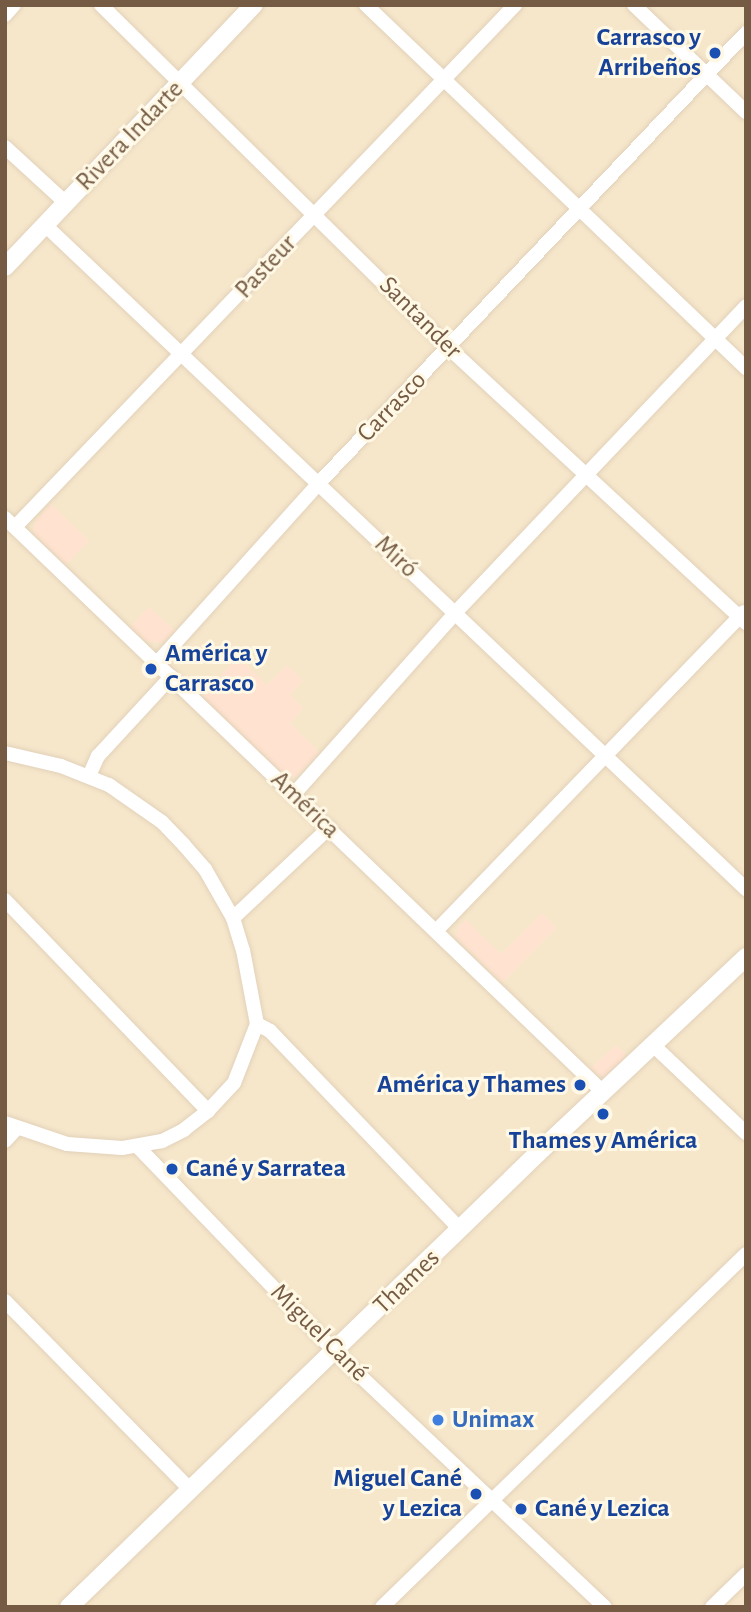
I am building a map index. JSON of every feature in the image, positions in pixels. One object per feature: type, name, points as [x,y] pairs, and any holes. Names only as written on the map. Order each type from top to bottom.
[{"type":"street","points":[[5,15],[14,5]]},
{"type":"street","name":"Santander","points":[[102,5],[449,348],[743,617]]},
{"type":"street","name":"Rivera Indarte","points":[[5,267],[254,5]]},
{"type":"street","points":[[366,5],[746,368]]},
{"type":"street","name":"Pasteur","points":[[10,522],[182,356],[515,5]]},
{"type":"street","points":[[634,5],[746,112]]},
{"type":"street","name":"Carrasco","points":[[156,663],[318,484],[746,33]]},
{"type":"street","points":[[5,147],[66,203]]},
{"type":"street","name":"Miró","points":[[45,225],[746,889]]},
{"type":"street","points":[[294,794],[455,613],[746,306]]},
{"type":"street","name":"América","points":[[10,522],[603,1092]]},
{"type":"street","points":[[436,930],[743,617]]},
{"type":"street","points":[[89,776],[98,756],[172,677]]},
{"type":"street","points":[[5,753],[89,776],[132,800],[162,822],[205,869],[233,918],[243,950],[257,1024],[234,1083],[208,1111],[173,1136],[138,1147],[67,1144],[11,1126],[5,1141]]},
{"type":"street","points":[[233,918],[329,828]]},
{"type":"street","points":[[5,900],[208,1111]]},
{"type":"street","name":"Thames","points":[[69,1607],[189,1488],[335,1352],[746,957]]},
{"type":"street","points":[[257,1024],[270,1031],[460,1229]]},
{"type":"street","points":[[654,1046],[746,1133]]},
{"type":"street","name":"Miguel Cané","points":[[138,1147],[335,1352],[605,1607]]},
{"type":"street","points":[[382,1607],[746,1254]]},
{"type":"street","points":[[5,1301],[189,1488]]},
{"type":"street","points":[[712,1607],[746,1574]]},
{"type":"shaded area","points":[[5,5],[746,5],[746,1607],[5,1607]]},
{"type":"shaded area","points":[[51,504],[89,541],[66,565],[35,535],[33,528],[37,519]]},
{"type":"shaded area","points":[[149,607],[175,631],[161,643],[146,641],[130,627]]},
{"type":"shaded area","points":[[238,657],[267,685],[287,665],[303,680],[290,695],[303,708],[290,723],[320,753],[295,777],[285,777],[201,697]]},
{"type":"shaded area","points":[[542,913],[556,928],[502,983],[456,937],[458,927],[466,920],[501,954]]},
{"type":"shaded area","points":[[616,1045],[630,1059],[607,1077],[600,1076],[591,1068]]},
{"type":"place","name":"Carrasco y Arribeños","points":[[715,53]]},
{"type":"place","name":"América y Carrasco","points":[[151,669]]},
{"type":"place","name":"América y Thames","points":[[580,1085]]},
{"type":"place","name":"Thames y América","points":[[603,1114]]},
{"type":"place","name":"Cané y Sarratea","points":[[172,1169]]},
{"type":"place","name":"Unimax","points":[[438,1420]]},
{"type":"place","name":"Miguel Cané y Lezica","points":[[476,1494]]},
{"type":"place","name":"Cané y Lezica","points":[[521,1509]]}]
